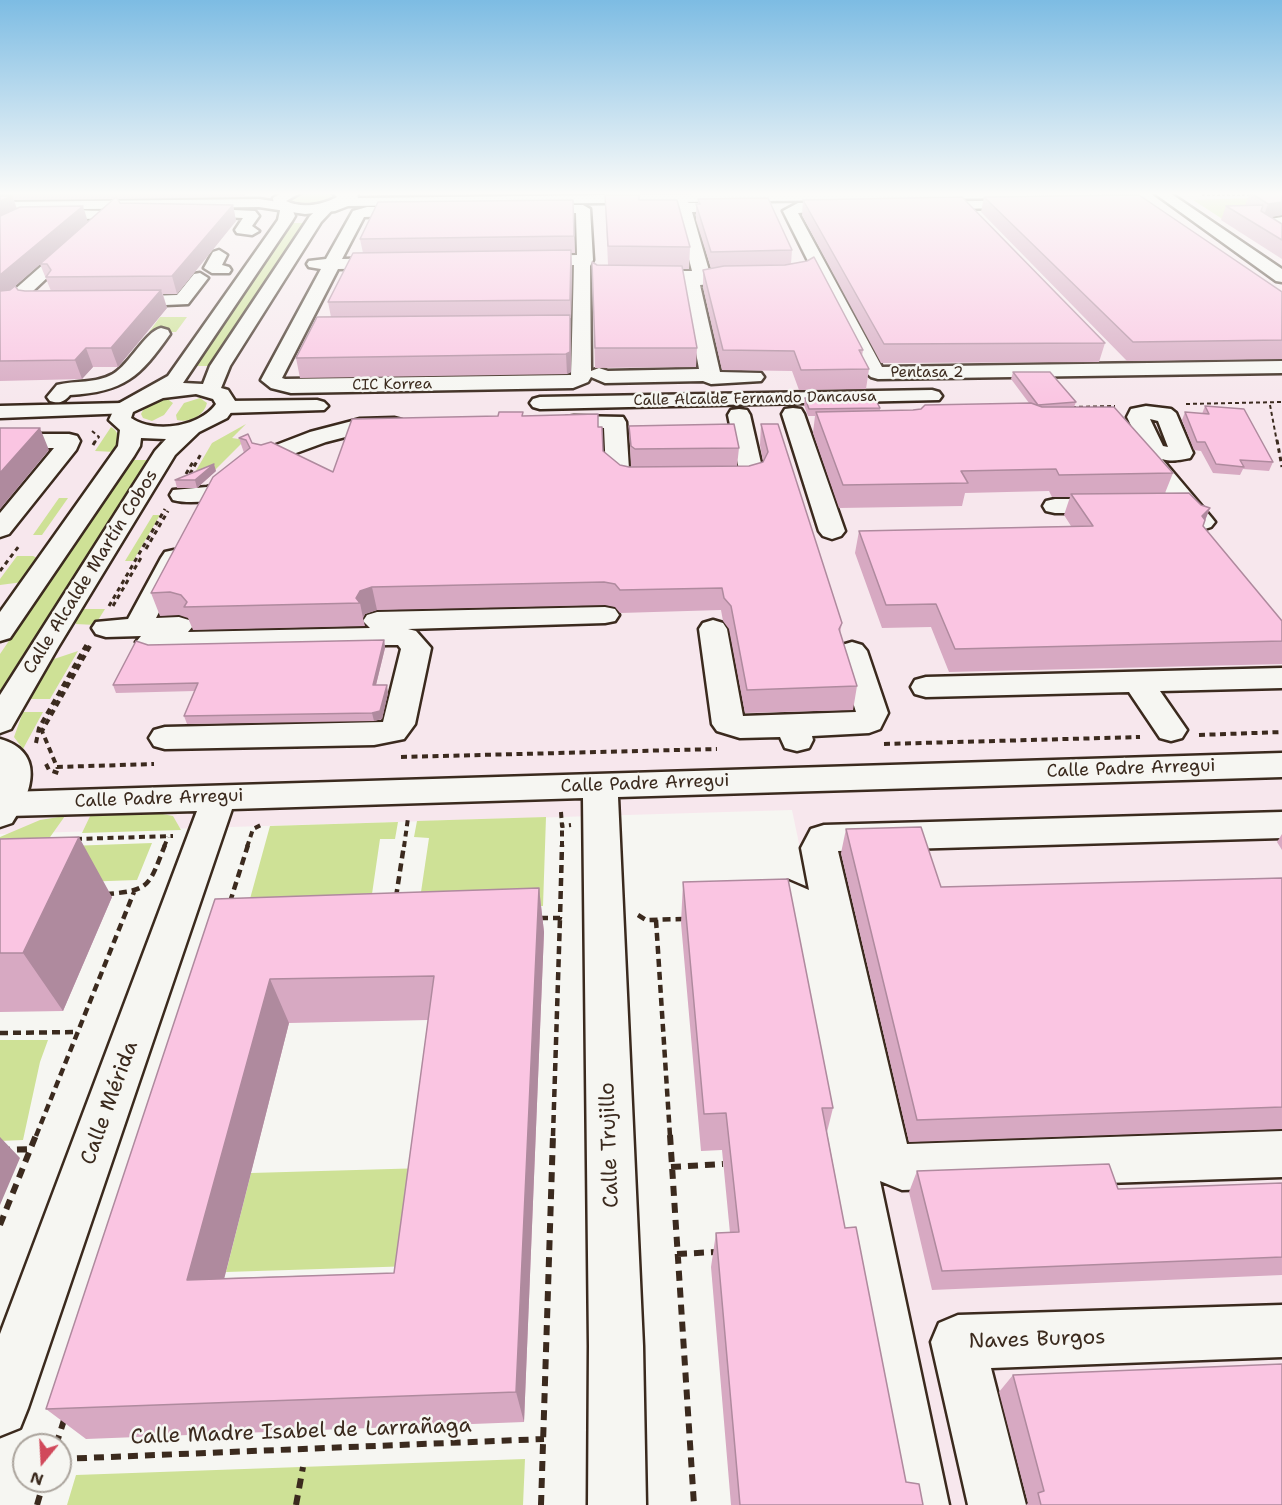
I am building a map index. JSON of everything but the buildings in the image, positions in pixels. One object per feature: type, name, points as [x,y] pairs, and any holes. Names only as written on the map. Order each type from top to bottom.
[{"type":"main road","points":[[0,304],[11,302],[57,263]]},
{"type":"main road","points":[[36,303],[32,302],[72,263]]},
{"type":"main road","points":[[127,419],[150,395],[175,380],[256,263]]},
{"type":"main road","points":[[210,390],[218,369],[286,263]]},
{"type":"main road","points":[[323,264],[357,263]]},
{"type":"main road","name":"CIC Korrea","points":[[323,264],[288,329],[271,380],[278,384],[291,387],[494,386],[573,382],[582,378],[583,375],[583,263]]},
{"type":"main road","points":[[598,263],[598,275]]},
{"type":"main road","points":[[698,263],[702,276]]},
{"type":"main road","name":"Pentasa 2","points":[[817,263],[872,369],[878,372],[894,374],[1125,374],[1282,367]]},
{"type":"main road","points":[[1262,263],[1282,277]]},
{"type":"main road","points":[[618,276],[735,277],[691,281],[711,379]]},
{"type":"main road","points":[[104,304],[178,307],[186,305],[201,278]]},
{"type":"main road","points":[[811,288],[826,319]]},
{"type":"main road","points":[[0,312],[4,312],[0,317]]},
{"type":"main road","points":[[559,325],[583,325]]},
{"type":"main road","points":[[288,329],[322,328]]},
{"type":"main road","points":[[55,392],[100,387],[130,374],[161,333]]},
{"type":"main road","points":[[1105,353],[1125,374]]},
{"type":"main road","points":[[599,374],[711,379],[769,377]]},
{"type":"main road","points":[[0,412],[127,419],[158,433],[196,438],[227,407],[228,402],[225,397],[210,390],[181,388],[150,395]]},
{"type":"main road","name":"Calle Alcalde Fernando Dancausa","points":[[514,404],[955,395]]},
{"type":"main road","points":[[227,407],[360,418],[413,425]]},
{"type":"main road","points":[[179,491],[208,494],[265,468],[318,437],[360,418]]},
{"type":"main road","points":[[287,468],[360,418]]},
{"type":"main road","name":"Calle Alcalde Martín Cobos","points":[[0,632],[129,446],[127,419]]},
{"type":"main road","points":[[803,421],[832,531]]},
{"type":"main road","points":[[1055,506],[1146,505],[1195,514],[1116,421]]},
{"type":"main road","points":[[532,422],[615,422],[618,472],[622,476],[638,480],[747,478],[752,476],[734,428]]},
{"type":"main road","points":[[616,436],[639,436]]},
{"type":"main road","name":"Calle Alcalde Martín Cobos","points":[[0,722],[42,649],[166,451],[196,438]]},
{"type":"main road","points":[[0,441],[69,441],[34,486],[5,551]]},
{"type":"main road","points":[[144,635],[190,528],[208,494],[220,482],[242,467]]},
{"type":"main road","points":[[34,486],[58,486]]},
{"type":"main road","points":[[144,635],[605,615]]},
{"type":"main road","points":[[100,627],[144,635],[406,637],[416,648],[395,745]]},
{"type":"main road","points":[[712,629],[728,724],[740,727],[795,733],[868,722],[872,713],[852,651]]},
{"type":"main road","points":[[926,687],[1282,678]]},
{"type":"main road","points":[[1138,682],[1172,734]]},
{"type":"main road","points":[[166,751],[393,731],[395,745]]},
{"type":"main road","points":[[0,750],[16,770],[16,781],[4,809]]},
{"type":"main road","name":"Calle Padre Arregui","points":[[4,809],[80,801],[198,823],[588,812],[1282,765]]},
{"type":"main road","name":"Calle Trujillo","points":[[588,812],[616,1346],[617,1505]]},
{"type":"main road","name":"Calle Mérida","points":[[0,1408],[198,823]]},
{"type":"main road","points":[[1282,825],[824,838],[819,848],[887,1156],[892,1163],[902,1167],[1282,1154]]},
{"type":"main road","points":[[788,896],[801,904],[920,1505]]},
{"type":"main road","name":"Naves Burgos","points":[[997,1505],[958,1342],[1282,1331]]},
{"type":"path","points":[[1175,405],[1282,402]]},
{"type":"path","points":[[1270,405],[1282,467]]},
{"type":"path","points":[[39,750],[36,742],[39,728],[179,491],[196,438]]},
{"type":"path","points":[[880,744],[1282,732]]},
{"type":"path","points":[[395,745],[721,748]]},
{"type":"path","points":[[104,765],[166,751]]},
{"type":"path","points":[[43,759],[50,770],[88,782],[80,801]]},
{"type":"path","points":[[542,1505],[560,918],[588,812],[561,813],[555,810]]},
{"type":"path","points":[[394,904],[408,814],[397,814]]},
{"type":"path","points":[[228,909],[252,829],[267,821]]},
{"type":"path","points":[[67,840],[198,823]]},
{"type":"path","points":[[100,894],[134,892],[151,880],[198,823]]},
{"type":"path","points":[[0,1225],[134,892]]},
{"type":"path","points":[[538,919],[560,918]]},
{"type":"path","points":[[690,919],[656,920],[694,1505]]},
{"type":"path","points":[[0,1033],[78,1032]]},
{"type":"path","points":[[0,1150],[31,1149]]},
{"type":"path","points":[[671,1167],[723,1164]]},
{"type":"path","points":[[677,1254],[721,1252]]},
{"type":"path","points":[[60,1433],[67,1411]]},
{"type":"path","name":"Calle Madre Isabel de Larrañaga","points":[[72,1459],[544,1439]]},
{"type":"path","points":[[297,1505],[303,1467]]},
{"type":"shaded area","points":[[0,263],[1282,263],[1282,1505],[936,1505],[792,810],[0,834]]},
{"type":"green space","points":[[265,263],[278,263],[210,366],[195,366]]},
{"type":"green space","points":[[160,317],[187,317],[176,332],[149,332]]},
{"type":"green space","points":[[166,398],[173,403],[164,415],[152,421],[143,418],[141,414],[145,408],[151,403]]},
{"type":"green space","points":[[200,398],[207,403],[203,412],[195,418],[177,420],[176,415],[184,403]]},
{"type":"green space","points":[[246,424],[232,438],[245,440],[211,474],[194,474],[212,443]]},
{"type":"green space","points":[[111,427],[116,432],[118,441],[115,452],[95,451]]},
{"type":"green space","points":[[132,460],[148,460],[0,691],[0,654]]},
{"type":"green space","points":[[59,498],[68,498],[42,535],[33,535]]},
{"type":"green space","points":[[153,515],[160,515],[133,561],[125,561]]},
{"type":"green space","points":[[17,556],[33,556],[40,559],[23,582],[0,585],[0,579]]},
{"type":"green space","points":[[81,609],[105,609],[95,625],[76,624],[75,621]]},
{"type":"green space","points":[[78,651],[50,699],[30,699],[54,659]]},
{"type":"green space","points":[[23,712],[43,712],[23,749],[14,737]]},
{"type":"green space","points":[[147,811],[173,816],[181,830],[82,833],[92,812]]},
{"type":"green space","points":[[65,816],[43,847],[0,882],[0,837],[40,820]]},
{"type":"green space","points":[[546,817],[543,906],[403,911],[421,892],[429,838],[414,837],[417,821]]},
{"type":"green space","points":[[398,822],[395,839],[380,839],[372,894],[245,917],[270,826]]},
{"type":"green space","points":[[152,843],[137,880],[51,883],[69,846]]},
{"type":"green space","points":[[0,1040],[48,1040],[40,1062],[23,1140],[0,1141]]},
{"type":"green space","points":[[426,1168],[414,1266],[226,1272],[251,1173]]},
{"type":"green space","points":[[525,1459],[523,1505],[67,1505],[76,1475]]}]
